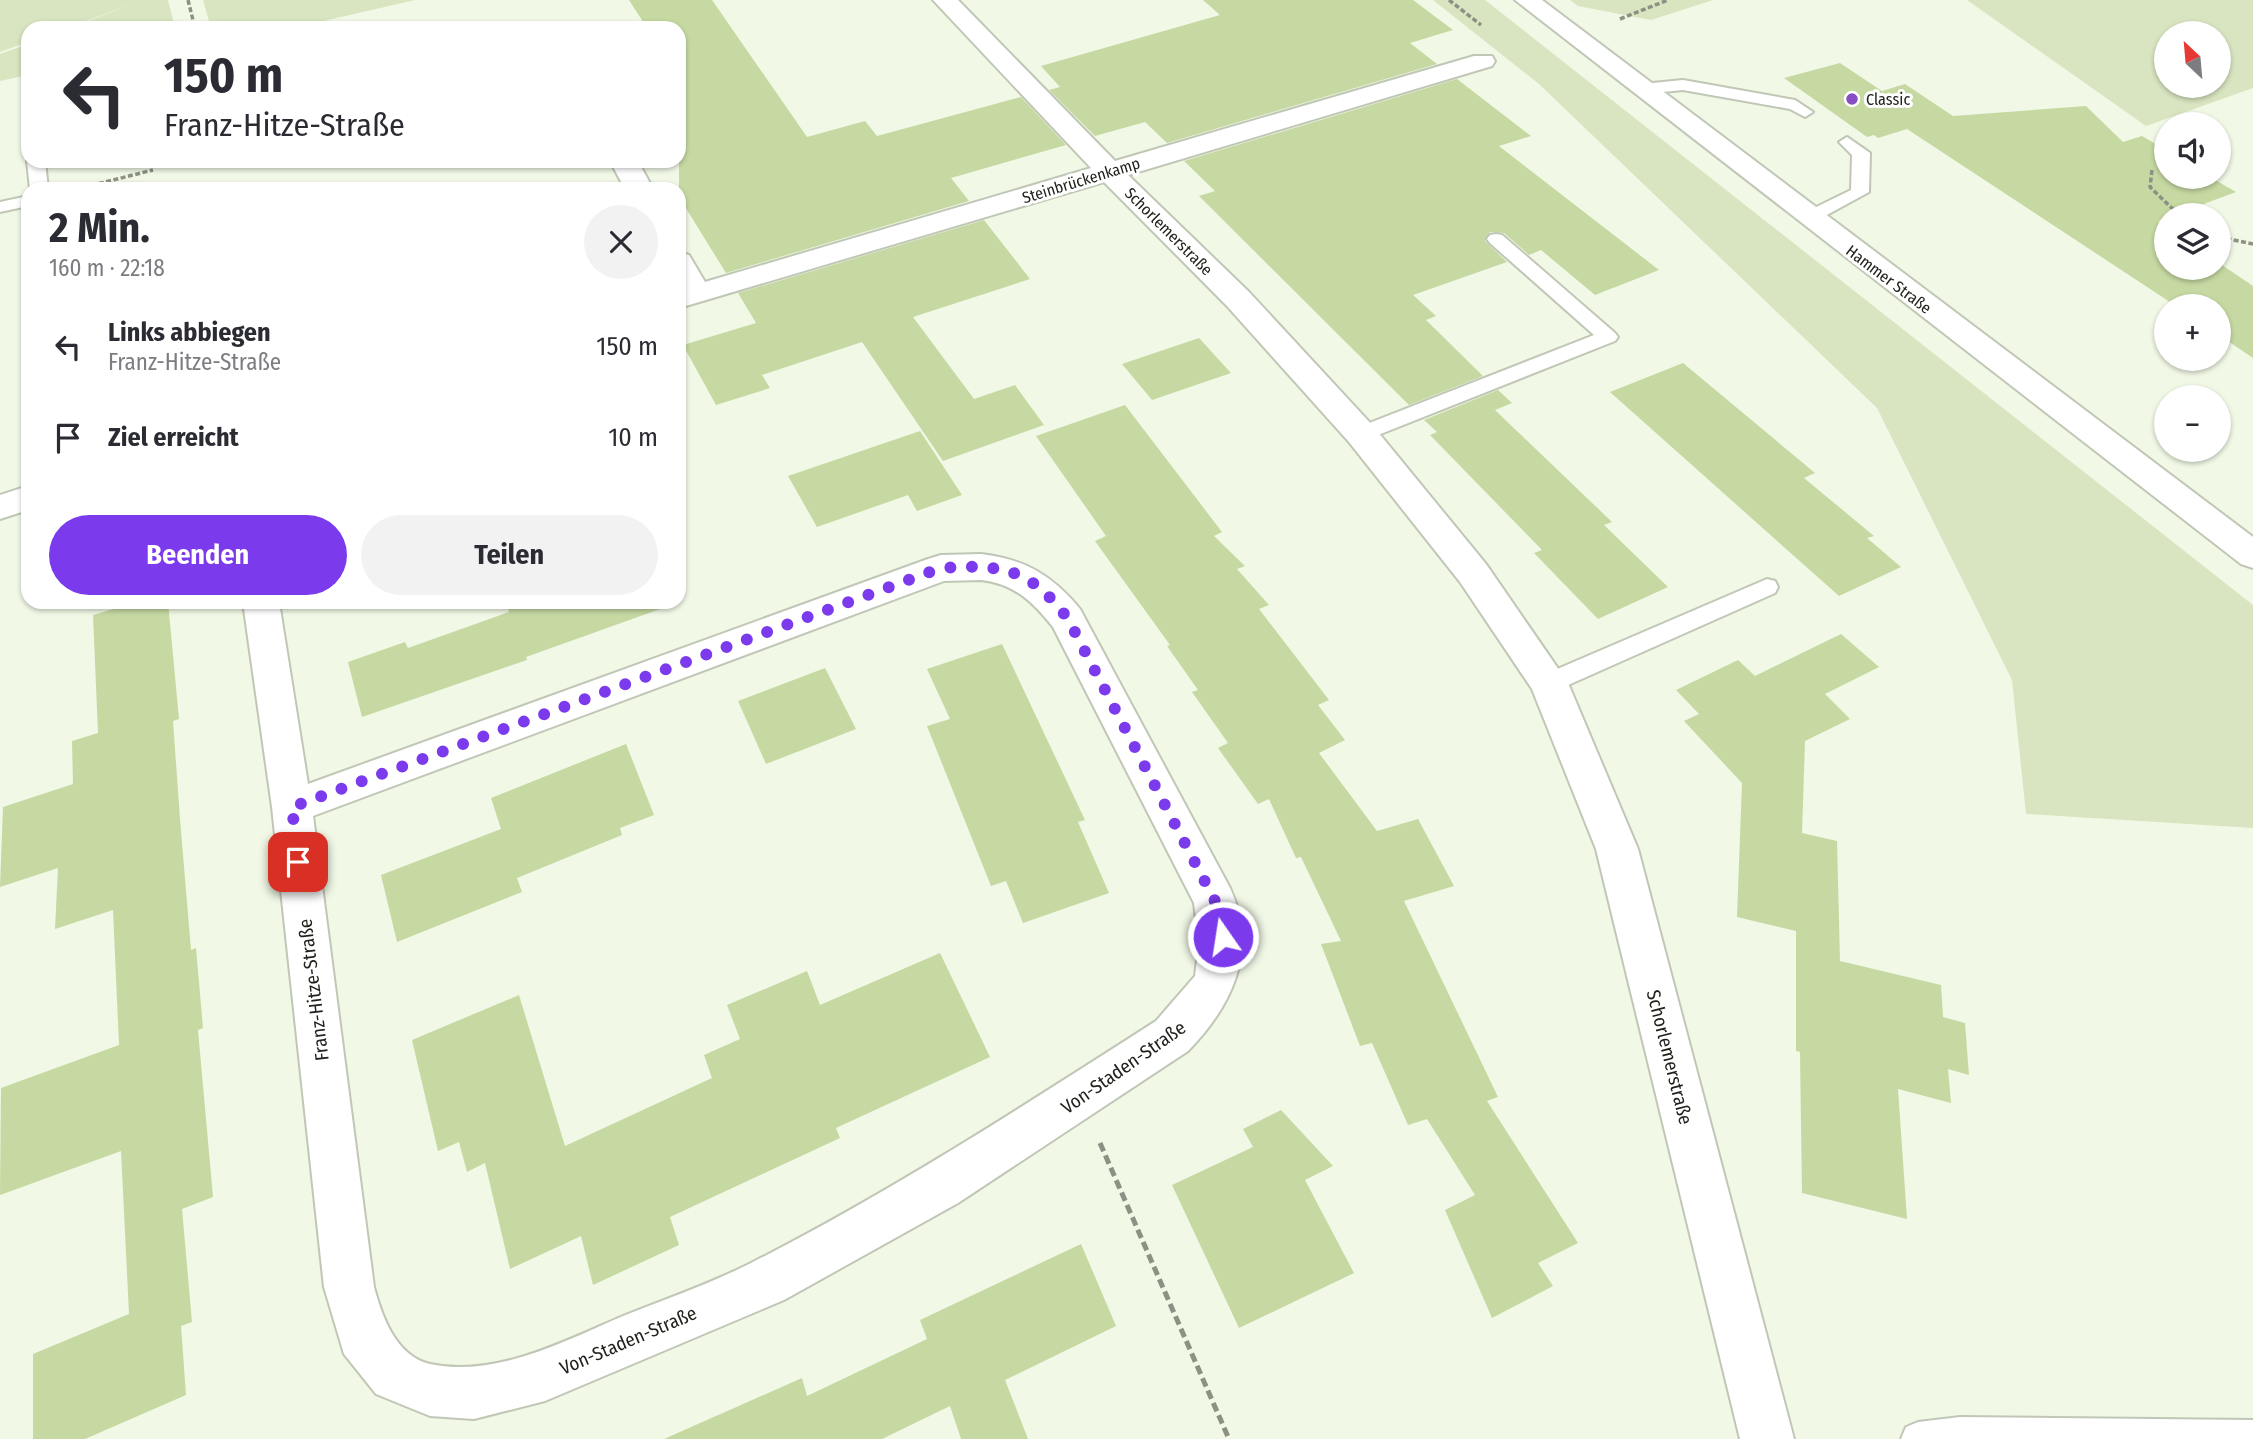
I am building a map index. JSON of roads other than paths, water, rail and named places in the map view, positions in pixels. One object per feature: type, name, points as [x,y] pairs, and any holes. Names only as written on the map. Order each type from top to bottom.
[{"type":"street","name":"Schorlemerstraße","points":[[945,0],[1109,171],[1238,299],[1361,434],[1473,573],[1549,683],[1617,849],[1767,1439]]},
{"type":"street","name":"Hammer Straße","points":[[1527,0],[1808,218],[2253,555]]},
{"type":"street","name":"Steinbrückenkamp","points":[[688,296],[1483,61]]},
{"type":"street","points":[[0,507],[21,500]]},
{"type":"street","name":"Von-Staden-Straße","points":[[292,807],[941,568],[997,567],[1020,573],[1037,584],[1068,619],[1215,901],[1223,937],[1219,975],[1201,1009],[1172,1037],[942,1186],[766,1282],[545,1375],[474,1393],[430,1390],[394,1376],[362,1336]]},
{"type":"street","name":"Franz-Hitze-Straße","points":[[262,609],[292,807],[349,1287],[362,1336]]},
{"type":"lane","points":[[1642,89],[1684,85],[1795,105],[1805,112]]},
{"type":"lane","points":[[1808,218],[1860,192],[1861,153],[1847,142]]},
{"type":"lane","points":[[0,207],[21,202]]},
{"type":"lane","points":[[1361,434],[1608,337],[1496,239]]},
{"type":"lane","points":[[1549,683],[1767,587]]},
{"type":"lane","points":[[1918,1439],[1960,1434],[2253,1437]]},
{"type":"place","name":"Classic","points":[[1852,99]]}]
